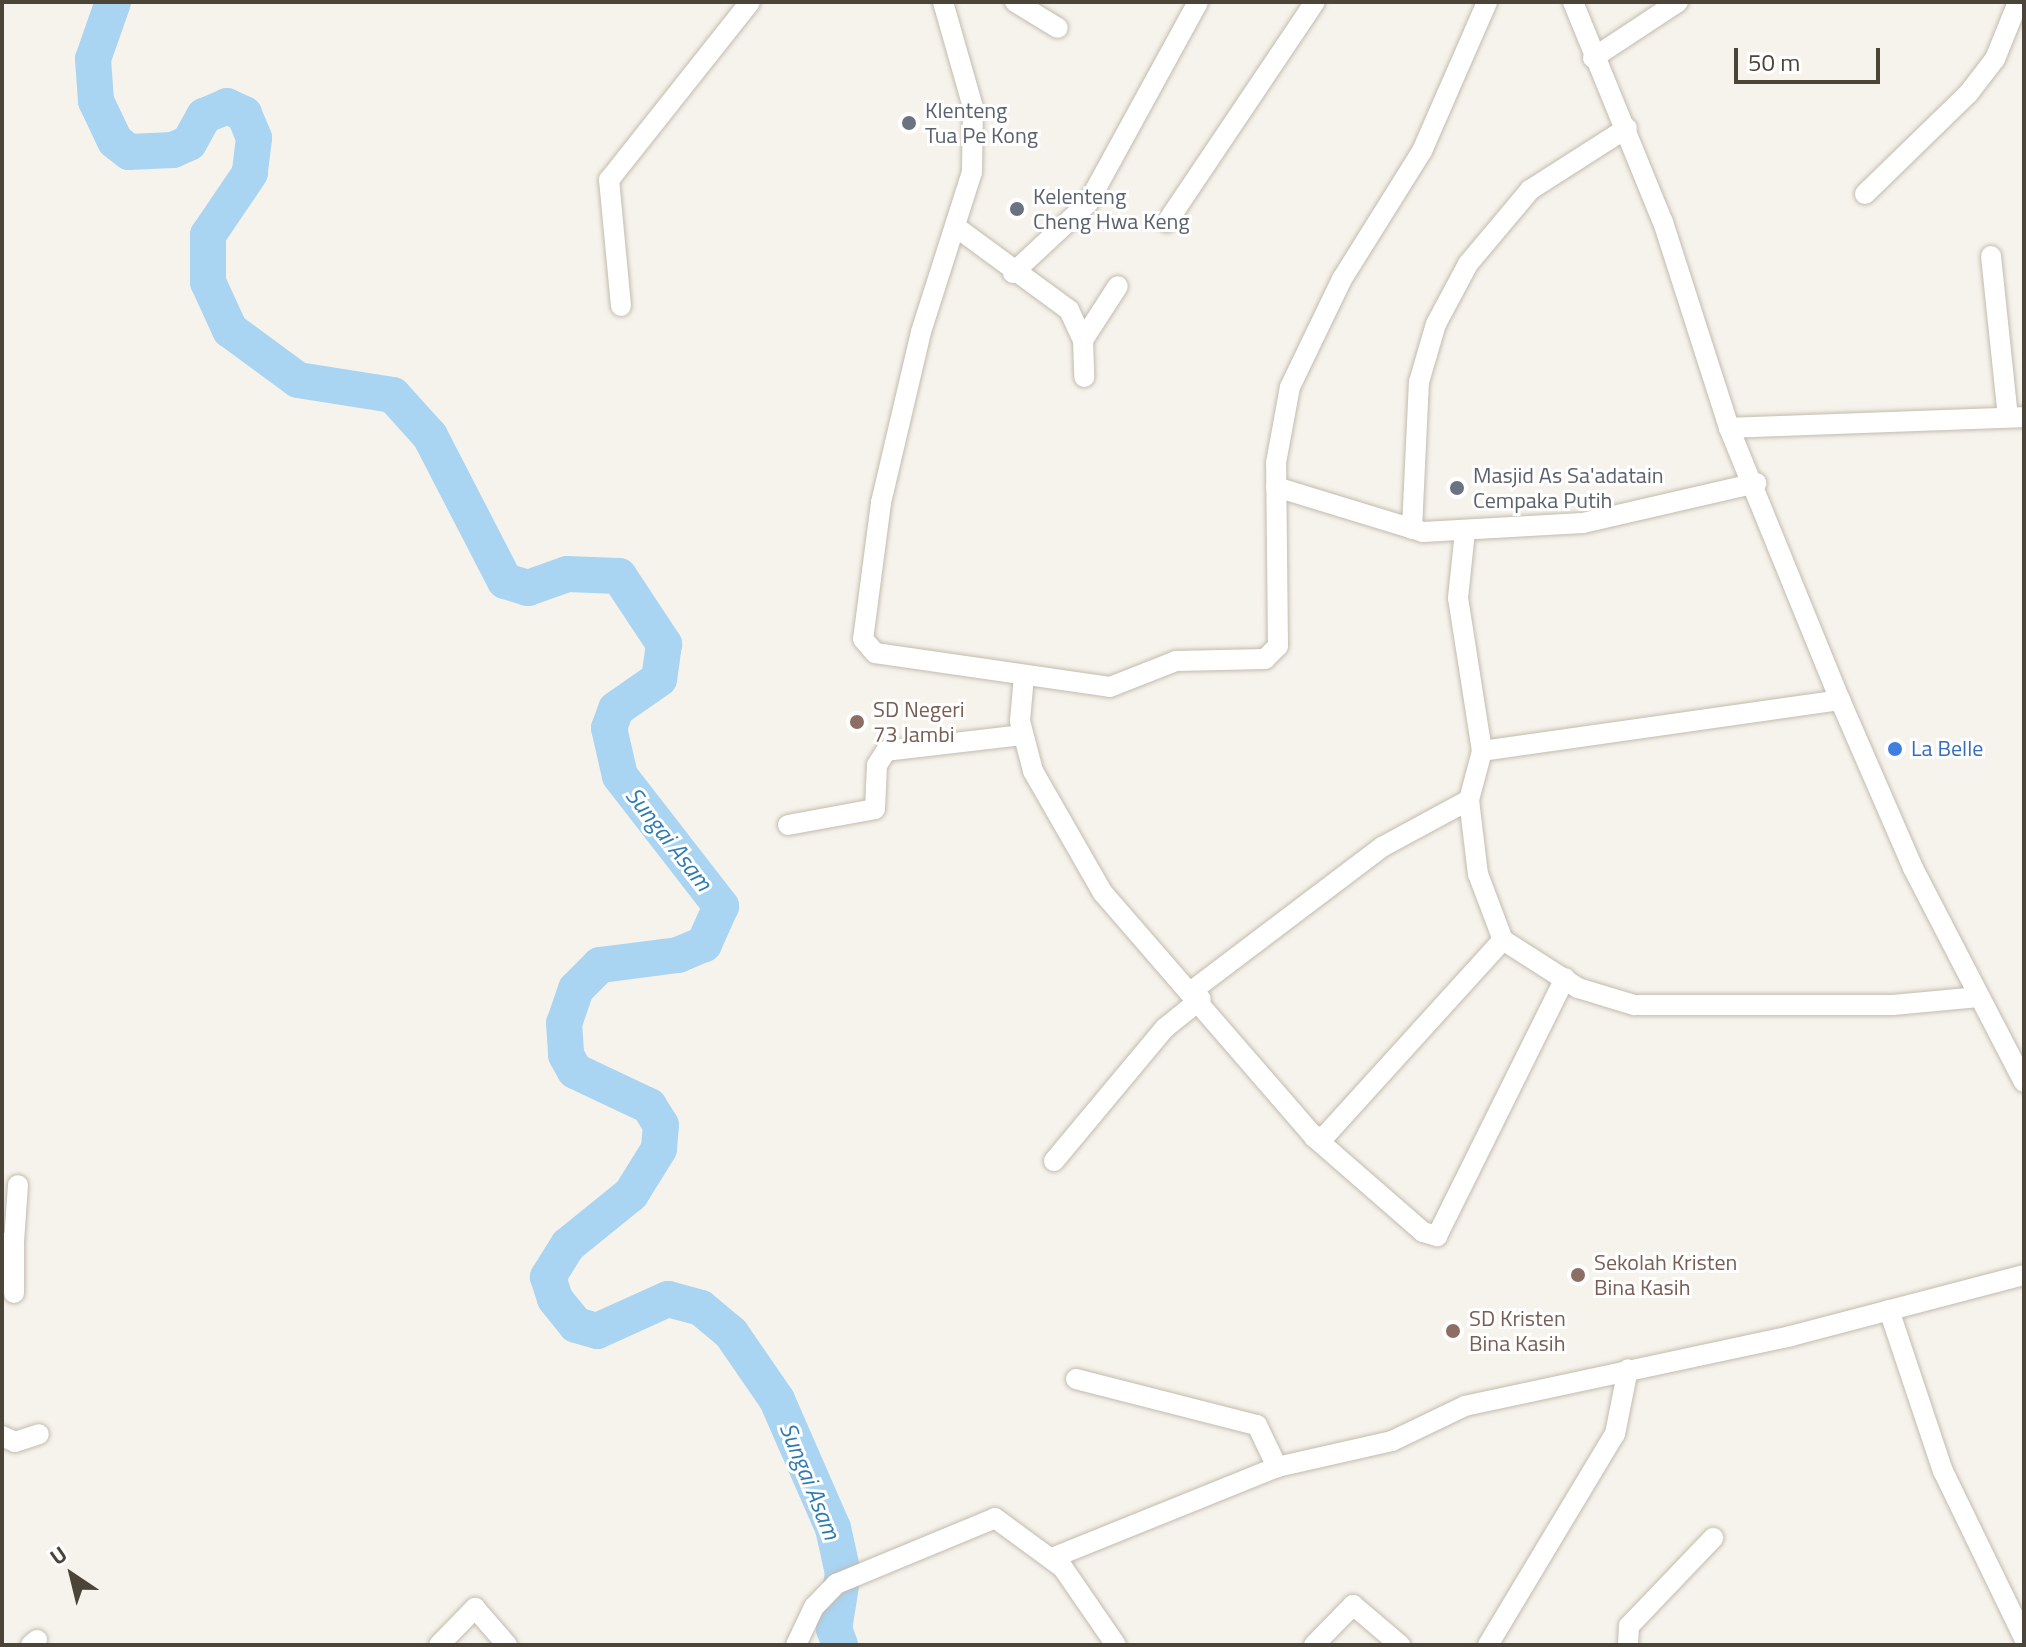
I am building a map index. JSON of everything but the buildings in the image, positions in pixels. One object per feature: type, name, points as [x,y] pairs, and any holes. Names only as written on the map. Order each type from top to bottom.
[{"type":"street","points":[[621,306],[609,180],[750,2]]},
{"type":"street","points":[[943,2],[973,107],[972,172],[921,332],[881,503],[863,639],[875,653],[1110,687],[1176,661],[1254,661],[1274,653],[1276,487],[1290,387],[1342,279],[1422,151],[1487,2]]},
{"type":"street","points":[[1015,2],[1058,28]]},
{"type":"street","points":[[1013,273],[1088,203],[1198,2]]},
{"type":"street","points":[[1167,222],[1315,2]]},
{"type":"street","points":[[1573,2],[1593,58],[1627,128],[1729,428],[1756,483],[1840,700],[1979,997],[2024,1082]]},
{"type":"street","points":[[1593,58],[1678,2]]},
{"type":"street","points":[[1865,194],[1968,94],[1995,59],[2018,2]]},
{"type":"street","points":[[1412,529],[1419,382],[1442,312],[1468,264],[1530,190],[1627,128]]},
{"type":"street","points":[[956,227],[1013,273],[1060,300],[1083,340],[1084,377]]},
{"type":"street","points":[[1729,428],[2016,417],[1991,256]]},
{"type":"street","points":[[1083,340],[1118,286]]},
{"type":"street","points":[[1276,487],[1412,529],[1465,531],[1583,523],[1756,483]]},
{"type":"street","points":[[1465,531],[1458,598],[1482,751],[1469,800],[1478,874],[1503,940],[1565,978],[1634,1005],[1893,1005],[1979,997]]},
{"type":"street","points":[[1024,676],[1023,735],[1033,771],[1103,893],[1197,995],[1314,1137],[1423,1232],[1437,1236],[1565,978]]},
{"type":"street","points":[[1482,751],[1840,700]]},
{"type":"street","points":[[788,825],[875,809],[877,765],[886,751],[1023,735]]},
{"type":"street","points":[[1054,1161],[1225,959],[1382,847],[1469,800]]},
{"type":"street","points":[[1314,1137],[1325,1136],[1503,940]]},
{"type":"street","points":[[14,1293],[8,1242],[18,1185]]},
{"type":"street","points":[[1052,1558],[1277,1467],[1392,1441],[1465,1406],[1889,1310],[2024,1275]]},
{"type":"street","points":[[1889,1310],[1943,1471],[2024,1638]]},
{"type":"street","points":[[1488,1645],[1615,1434],[1628,1369]]},
{"type":"street","points":[[1076,1379],[1257,1425],[1277,1467]]},
{"type":"street","points":[[2,1436],[15,1442],[39,1434]]},
{"type":"street","points":[[796,1645],[814,1607],[836,1584],[995,1518],[1052,1558],[1116,1645]]},
{"type":"street","points":[[1628,1645],[1629,1626],[1713,1538]]},
{"type":"street","points":[[1314,1645],[1353,1605],[1400,1645]]},
{"type":"street","points":[[439,1645],[475,1608],[507,1645]]},
{"type":"waterway","name":"Sungai Asam","points":[[113,2],[93,59],[96,101],[115,141],[129,152],[173,150],[189,143],[204,116],[227,106],[244,114],[254,138],[250,173],[208,235],[208,282],[230,330],[298,380],[393,395],[430,436],[505,581],[528,588],[567,574],[619,576],[664,644],[659,679],[616,709],[609,728],[620,776],[721,906],[704,944],[678,955],[600,965],[576,989],[564,1023],[566,1055],[575,1071],[649,1106],[661,1125],[659,1149],[631,1194],[568,1245],[548,1277],[555,1299],[576,1325],[597,1331],[668,1299],[701,1308],[731,1333],[777,1400],[833,1528],[843,1573],[834,1629],[840,1645]]},
{"type":"place","name":"Klenteng Tua Pe Kong","points":[[909,123]]},
{"type":"place","name":"Kelenteng Cheng Hwa Keng","points":[[1017,209]]},
{"type":"place","name":"Masjid As Sa'adatain Cempaka Putih","points":[[1457,488]]},
{"type":"place","name":"SD Negeri 73 Jambi","points":[[857,722]]},
{"type":"place","name":"La Belle","points":[[1895,749]]},
{"type":"place","name":"Sekolah Kristen Bina Kasih","points":[[1578,1275]]},
{"type":"place","name":"SD Kristen Bina Kasih","points":[[1453,1331]]}]
